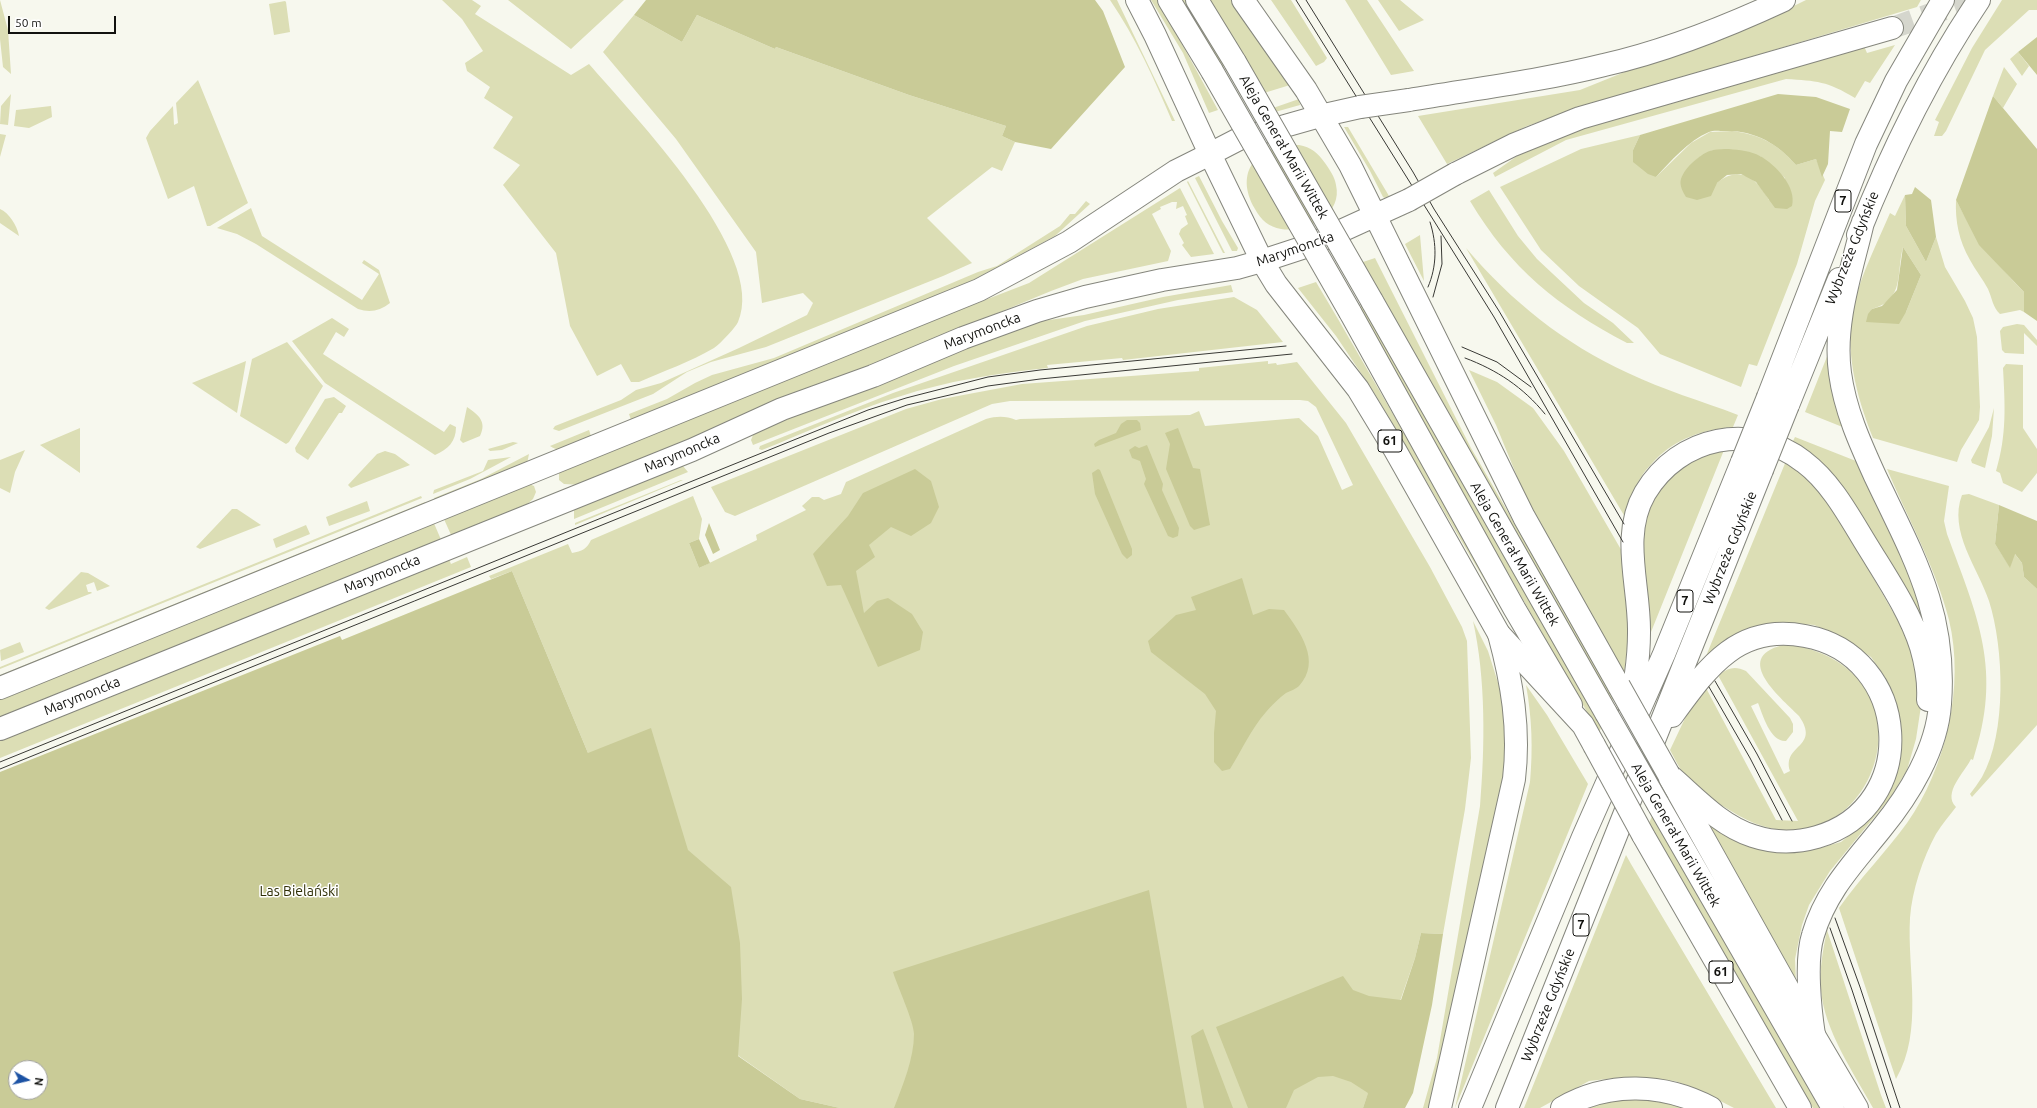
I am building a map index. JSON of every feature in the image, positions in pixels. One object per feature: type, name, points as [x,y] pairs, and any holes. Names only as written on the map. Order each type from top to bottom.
[{"type":"main road","points":[[1137,0],[1262,261]]},
{"type":"main road","name":"Aleja Generał Marii Wittek","points":[[1169,0],[1212,71],[1350,312],[1514,608],[1594,745],[1800,1108]]},
{"type":"main road","name":"Aleja Generał Marii Wittek","points":[[1197,0],[1235,62],[1833,1108]]},
{"type":"main road","points":[[1243,0],[1306,90],[1350,165],[1524,517],[1814,1035],[1857,1108]]},
{"type":"main road","points":[[0,688],[979,290],[1069,242],[1172,173],[1239,140],[1320,116],[1552,76],[1625,60],[1717,30],[1784,0]]},
{"type":"main road","name":"Wybrzeże Gdyńskie","points":[[1470,1108],[1625,738],[1664,654],[1768,397],[1869,138],[1896,81],[1943,0]]},
{"type":"main road","name":"Wybrzeże Gdyńskie","points":[[1507,1108],[1876,188],[1910,116],[1945,53],[1979,0]]},
{"type":"main road","name":"Marymoncka","points":[[0,729],[692,450],[782,409],[873,376],[963,338],[1037,310],[1085,297],[1162,280],[1237,268],[1308,246],[1409,200],[1455,174],[1513,145],[1580,118],[1892,28]]},
{"type":"main road","points":[[1814,1035],[1811,1006],[1810,953],[1812,936],[1824,906],[1834,887],[1902,801],[1920,768],[1934,737],[1940,708],[1941,654],[1929,596],[1915,560],[1855,431],[1841,382],[1839,340],[1842,314],[1863,222]]},
{"type":"main road","name":"61","points":[[1262,261],[1276,284],[1358,389],[1395,450],[1499,634],[1582,725]]},
{"type":"main road","points":[[1625,738],[1636,673],[1639,644],[1633,552],[1634,532],[1640,504],[1653,481],[1662,471],[1685,452],[1720,439],[1752,439],[1784,449],[1804,461],[1822,479],[1844,509],[1912,625],[1921,648],[1929,693],[1927,737],[1920,768]]},
{"type":"main road","points":[[1440,1108],[1514,779],[1517,755],[1517,722],[1506,658],[1499,634]]},
{"type":"main road","points":[[1653,741],[1710,666],[1731,649],[1758,638],[1772,635],[1799,634],[1813,637],[1842,649],[1867,670],[1882,695],[1888,714],[1891,731],[1889,761],[1884,776],[1876,793],[1862,810],[1834,831],[1807,840],[1780,841],[1752,836],[1706,809],[1668,775]]},
{"type":"main road","points":[[1562,1108],[1584,1097],[1602,1092],[1642,1088],[1686,1097],[1711,1108]]},
{"type":"green space","points":[[0,0],[8,30],[11,74],[3,67],[0,39]]},
{"type":"green space","points":[[442,0],[472,0],[481,6],[475,14],[571,75],[589,64],[663,149],[691,186],[716,223],[734,260],[742,293],[738,322],[731,332],[714,348],[639,382],[631,382],[621,364],[597,376],[570,326],[556,253],[503,185],[520,165],[493,148],[513,117],[484,98],[490,87],[467,71],[465,63],[483,51],[462,19]]},
{"type":"green space","points":[[508,0],[624,0],[571,49]]},
{"type":"green space","points":[[646,0],[1095,0],[1103,11],[1125,67],[1051,149],[1015,142],[1002,136],[1006,126],[909,95],[776,47],[775,49],[697,15],[682,42],[634,15]]},
{"type":"green space","points":[[1110,0],[1117,0],[1175,121],[1172,121],[1136,44]]},
{"type":"green space","points":[[1151,0],[1158,0],[1218,110],[1209,113],[1183,53]]},
{"type":"green space","points":[[1180,0],[1187,0],[1225,66],[1220,68]]},
{"type":"green space","points":[[1210,0],[1232,0],[1290,85],[1264,93]]},
{"type":"green space","points":[[1271,0],[1291,0],[1327,58],[1324,62],[1316,66]]},
{"type":"green space","points":[[1345,0],[1367,0],[1414,71],[1391,75]]},
{"type":"green space","points":[[1378,0],[1400,0],[1424,20],[1399,31]]},
{"type":"green space","points":[[1806,0],[1921,0],[1917,7],[1567,112],[1527,126],[1447,164],[1418,116],[1580,90],[1647,63],[1749,28]]},
{"type":"green space","points":[[2002,0],[2037,0],[2037,10],[2029,10],[1985,50],[1946,131],[1942,136],[1934,136],[1939,122],[1935,120],[1972,48]]},
{"type":"green space","points":[[285,1],[290,32],[274,35],[269,4]]},
{"type":"green space","points":[[634,15],[682,42],[697,15],[775,49],[776,47],[909,95],[1006,126],[1002,136],[1015,142],[1002,171],[992,167],[927,218],[972,263],[766,347],[711,362],[687,372],[653,394],[559,431],[553,429],[555,426],[621,400],[636,390],[661,383],[739,348],[807,315],[813,303],[803,293],[762,303],[756,252],[676,139],[603,52]]},
{"type":"green space","points":[[2037,37],[2037,75],[2018,52]]},
{"type":"green space","points":[[1895,45],[1870,83],[1865,81],[1855,98],[1837,88],[1822,83],[1806,80],[1786,79],[1566,140],[1495,177],[1493,173],[1530,147],[1546,139],[1864,46],[1867,53]]},
{"type":"green space","points":[[2018,52],[2029,66],[2022,76],[2010,59]]},
{"type":"green space","points":[[2004,67],[2017,84],[2003,108],[1993,96]]},
{"type":"green space","points":[[198,80],[248,203],[210,226],[207,226],[194,186],[168,199],[146,138],[150,131],[173,106],[174,125],[178,123],[176,103]]},
{"type":"green space","points":[[11,94],[8,125],[0,124],[1,106]]},
{"type":"green space","points":[[1778,94],[1816,97],[1850,109],[1842,132],[1830,131],[1828,164],[1822,177],[1816,159],[1796,165],[1773,144],[1764,139],[1735,131],[1712,131],[1701,136],[1680,152],[1656,177],[1648,174],[1633,162],[1633,150],[1640,135]]},
{"type":"green space","points":[[1993,96],[2037,149],[2037,321],[2024,312],[2024,292],[1979,245],[1956,200]]},
{"type":"green space","points":[[1299,99],[1300,105],[1275,112],[1273,108]]},
{"type":"green space","points":[[51,106],[52,117],[29,128],[14,126],[16,110]]},
{"type":"green space","points":[[1344,127],[1348,127],[1389,196],[1385,198],[1383,197],[1370,171]]},
{"type":"green space","points":[[1710,132],[1742,132],[1767,141],[1782,151],[1796,165],[1816,159],[1825,180],[1815,201],[1797,264],[1757,366],[1749,364],[1741,387],[1660,354],[1638,328],[1579,286],[1541,250],[1500,187],[1581,149],[1640,135],[1633,150],[1656,177],[1691,143]],"holes":[[[1713,150],[1760,156],[1785,178],[1769,200],[1758,185],[1746,176],[1740,174],[1733,175],[1717,183],[1689,167],[1698,158]]]},
{"type":"green space","points":[[0,134],[6,135],[0,157]]},
{"type":"green space","points":[[1299,145],[1311,149],[1322,159],[1330,170],[1334,179],[1337,196],[1334,205],[1328,213],[1311,225],[1291,229],[1273,227],[1260,216],[1255,209],[1249,195],[1247,183],[1248,172],[1253,162],[1261,155],[1272,149],[1284,146]]},
{"type":"green space","points":[[1729,149],[1756,154],[1772,165],[1784,177],[1788,184],[1793,199],[1792,206],[1787,209],[1775,208],[1756,182],[1741,174],[1727,175],[1717,183],[1711,196],[1697,200],[1686,197],[1682,188],[1681,179],[1690,165],[1699,157],[1708,152]]},
{"type":"green space","points":[[1199,176],[1222,221],[1238,248],[1237,251],[1232,251],[1195,178]]},
{"type":"green space","points":[[1188,181],[1225,253],[1223,253],[1187,182]]},
{"type":"green space","points":[[1915,187],[1931,200],[1936,237],[1926,262],[1906,226],[1905,195],[1912,194]]},
{"type":"green space","points":[[1180,188],[1214,254],[1191,257],[1182,245],[1184,243],[1179,234],[1181,229],[1188,224],[1185,216],[1187,215],[1183,206],[1176,209],[1177,202],[1172,202],[1160,207],[1161,209],[1152,214],[1171,251],[1168,261],[1083,279],[1051,291],[582,485],[564,484],[559,480],[559,471],[822,363],[1029,283]]},
{"type":"green space","points":[[1489,190],[1518,236],[1537,259],[1584,303],[1613,323],[1634,343],[1627,343],[1579,315],[1538,284],[1519,266],[1485,225],[1470,201]]},
{"type":"green space","points":[[1905,195],[1906,226],[1926,262],[1936,237],[1945,267],[1973,318],[1977,337],[1980,407],[1979,420],[1961,450],[1957,462],[1873,438],[1861,405],[1853,372],[1851,355],[1851,321],[1854,304],[1865,270],[1890,213],[1895,216]],"holes":[[[1903,247],[1921,275],[1906,312],[1875,322],[1867,322],[1872,309],[1883,305],[1890,299],[1894,292],[1899,276]]]},
{"type":"green space","points":[[1956,200],[1986,249],[2024,292],[2024,312],[2020,310],[2000,314],[1996,309],[1988,289],[1972,264],[1960,238],[1956,216]]},
{"type":"green space","points":[[1086,201],[1090,204],[1055,236],[960,287],[632,423],[629,414],[667,399],[712,375],[774,358],[978,272],[997,266],[1060,226],[1070,214],[1075,214]]},
{"type":"green space","points":[[251,208],[262,236],[362,300],[379,274],[362,263],[364,260],[379,270],[390,303],[375,310],[367,311],[358,309],[256,244],[237,234],[217,228]]},
{"type":"green space","points":[[0,209],[12,220],[19,236],[0,223]]},
{"type":"green space","points":[[1420,235],[1424,281],[1405,244]]},
{"type":"green space","points":[[1903,247],[1921,275],[1906,312],[1899,324],[1866,322],[1868,314],[1872,309],[1882,306],[1897,290]]},
{"type":"green space","points":[[1466,248],[1520,303],[1560,335],[1604,361],[1641,379],[1738,415],[1733,427],[1711,430],[1691,436],[1663,452],[1644,472],[1632,495],[1625,517]]},
{"type":"green space","points":[[1375,258],[1471,448],[1614,696],[1611,703],[1360,263]]},
{"type":"green space","points":[[1316,282],[1515,625],[1512,627],[1375,394],[1336,336],[1298,288]]},
{"type":"green space","points":[[1231,285],[1233,292],[1178,300],[1085,321],[954,366],[753,445],[751,440],[757,431],[899,376],[939,357],[1035,322],[1084,315],[1163,297]]},
{"type":"green space","points":[[1234,297],[1257,310],[1283,342],[1123,360],[1122,358],[1047,365],[1048,368],[1010,372],[954,382],[916,391],[881,403],[847,415],[762,450],[759,449],[760,446],[893,393],[1087,326],[1158,309]]},
{"type":"green space","points":[[1362,306],[1602,725],[1599,733],[1357,308]]},
{"type":"green space","points":[[332,318],[349,329],[344,337],[336,332],[323,354],[444,432],[450,424],[456,427],[453,441],[444,450],[435,455],[325,383],[292,341]]},
{"type":"green space","points":[[2017,324],[2024,325],[2037,340],[2037,346],[2024,333],[2024,354],[2005,353],[2002,350],[2000,331],[2003,327]]},
{"type":"green space","points":[[287,342],[323,386],[289,442],[286,444],[240,416],[252,359]]},
{"type":"green space","points":[[1830,349],[1845,428],[1805,412]]},
{"type":"green space","points":[[246,361],[237,413],[192,383]]},
{"type":"green space","points":[[1268,361],[1268,364],[1276,363],[1277,365],[1297,362],[1346,423],[1430,567],[1462,627],[1467,641],[1471,758],[1465,809],[1443,934],[1421,933],[1415,958],[1363,1108],[840,1108],[800,1099],[689,1021],[588,753],[512,571],[491,579],[489,576],[568,544],[572,553],[581,550],[588,546],[591,540],[693,496],[702,519],[699,539],[689,543],[699,568],[757,540],[756,535],[806,510],[802,506],[812,497],[819,497],[824,500],[841,494],[846,482],[986,419],[994,417],[1005,417],[1016,420],[1190,415],[1199,411],[1205,426],[1299,418],[1318,436],[1342,490],[1353,485],[1316,407],[1308,401],[1300,400],[1010,401],[992,404],[735,516],[725,512],[711,487],[906,409],[942,399],[1022,384],[1199,371],[1199,368]]},
{"type":"green space","points":[[2006,364],[2023,365],[2023,428],[2037,449],[2037,473],[2022,492],[2003,483],[2000,473],[1996,471],[2000,458],[2004,432],[2005,407],[2003,368]]},
{"type":"green space","points":[[1469,370],[1497,382],[1533,408],[1564,451],[1623,553],[1630,622],[1624,675],[1523,491],[1496,425]]},
{"type":"green space","points":[[334,397],[346,406],[342,413],[339,413],[308,460],[296,452],[295,448],[325,399]]},
{"type":"green space","points":[[467,407],[481,419],[483,427],[480,436],[463,443],[460,440]]},
{"type":"green space","points":[[1994,408],[1992,436],[1985,468],[1972,463],[1971,460],[1989,427]]},
{"type":"green space","points":[[1127,420],[1137,420],[1140,423],[1141,430],[1095,447],[1094,444],[1099,440],[1116,433],[1121,424]]},
{"type":"green space","points":[[80,428],[80,473],[40,445]]},
{"type":"green space","points":[[1178,428],[1193,468],[1200,469],[1210,525],[1194,530],[1190,526],[1166,469],[1170,444],[1165,433]]},
{"type":"green space","points":[[589,430],[592,439],[576,446],[560,449],[550,446]]},
{"type":"green space","points":[[1795,437],[1856,461],[1914,581],[1932,650],[1842,489],[1820,462],[1793,441]]},
{"type":"green space","points":[[513,442],[518,443],[502,450],[490,451],[488,449]]},
{"type":"green space","points":[[1147,445],[1163,484],[1162,490],[1179,528],[1178,536],[1173,538],[1168,536],[1144,484],[1146,479],[1140,461],[1132,458],[1129,450],[1135,446],[1139,448]]},
{"type":"green space","points":[[25,450],[15,472],[10,493],[0,488],[0,460]]},
{"type":"green space","points":[[1724,450],[1649,637],[1642,552],[1645,519],[1649,505],[1656,492],[1671,473],[1683,463],[1697,455]]},
{"type":"green space","points":[[385,451],[395,454],[410,465],[351,488],[348,485],[377,454]]},
{"type":"green space","points":[[529,454],[527,464],[435,503],[434,498],[481,479]]},
{"type":"green space","points":[[511,457],[470,479],[433,494],[434,490],[483,471],[488,460]]},
{"type":"green space","points":[[1786,461],[1792,463],[1821,491],[1841,521],[1898,621],[1913,653],[1921,706],[1916,739],[1907,770],[1890,798],[1830,871],[1809,905],[1802,925],[1795,959],[1796,983],[1702,818],[1788,851],[1816,849],[1841,842],[1861,826],[1887,792],[1896,774],[1900,742],[1894,697],[1885,677],[1871,657],[1838,635],[1814,625],[1784,622],[1765,625],[1704,661]]},
{"type":"green space","points":[[673,466],[683,466],[688,472],[574,519],[574,508]]},
{"type":"green space","points":[[915,469],[931,481],[939,507],[931,523],[911,536],[891,527],[869,545],[875,557],[856,571],[864,613],[877,601],[888,598],[912,614],[923,632],[920,650],[878,667],[841,585],[827,586],[813,554],[848,516],[863,493]]},
{"type":"green space","points":[[1098,469],[1100,470],[1132,549],[1132,555],[1127,559],[1122,554],[1095,494],[1092,473]]},
{"type":"green space","points":[[1887,469],[1949,486],[1944,521],[1947,534],[1977,619],[1983,645],[1986,671],[1986,699],[1982,728],[1973,760],[1971,759],[1953,789],[1952,801],[1956,807],[1938,830],[1931,843],[1919,874],[1913,896],[1910,918],[1912,1021],[1910,1041],[1905,1060],[1896,1079],[1839,908],[1899,834],[1921,801],[1942,752],[1949,726],[1955,672],[1949,620],[1937,582]]},
{"type":"green space","points":[[683,480],[575,525],[575,523]]},
{"type":"green space","points":[[527,483],[534,486],[536,492],[533,499],[524,507],[452,537],[443,517]]},
{"type":"green space","points":[[1969,494],[1999,505],[1995,544],[2010,567],[2014,553],[2022,563],[2024,577],[2037,589],[2037,725],[1972,797],[1970,794],[1982,777],[1990,759],[1996,738],[1999,714],[2000,666],[1998,642],[1989,601],[1961,536],[1959,509],[1962,495]]},
{"type":"green space","points":[[421,496],[422,498],[0,669],[0,667]]},
{"type":"green space","points":[[367,501],[370,511],[329,526],[326,517]]},
{"type":"green space","points":[[425,502],[427,506],[0,679],[0,675]]},
{"type":"green space","points":[[1999,505],[2037,521],[2037,589],[2024,577],[2022,563],[2015,554],[2010,568],[1995,544]]},
{"type":"green space","points":[[232,509],[237,509],[261,525],[200,549],[196,547]]},
{"type":"green space","points":[[433,521],[442,542],[0,720],[0,697]]},
{"type":"green space","points":[[709,523],[720,550],[713,554],[705,535]]},
{"type":"green space","points":[[306,525],[310,534],[276,548],[273,539]]},
{"type":"green space","points":[[699,539],[710,563],[699,568],[689,543]]},
{"type":"green space","points":[[448,557],[451,564],[467,557],[471,567],[0,758],[0,741]]},
{"type":"green space","name":"Las Bielański","points":[[512,571],[588,753],[651,728],[688,850],[731,887],[740,943],[742,999],[738,1056],[800,1099],[840,1108],[0,1108],[0,772],[340,636],[342,640]]},
{"type":"green space","points":[[81,572],[88,573],[110,586],[97,591],[94,582],[86,585],[88,592],[92,593],[49,610],[45,608]]},
{"type":"green space","points":[[1242,578],[1253,615],[1269,609],[1284,610],[1302,637],[1309,657],[1309,667],[1306,676],[1299,686],[1283,695],[1261,719],[1251,732],[1230,769],[1222,771],[1214,762],[1216,711],[1205,694],[1151,652],[1148,641],[1176,615],[1196,610],[1191,597]]},
{"type":"green space","points":[[1473,621],[1488,651],[1505,705],[1510,756],[1432,1108],[1423,1108],[1437,1058],[1480,806],[1483,760],[1483,713],[1480,666]]},
{"type":"green space","points":[[20,642],[24,652],[1,661],[0,650]]},
{"type":"green space","points":[[1788,644],[1839,663],[1868,694],[1879,732],[1872,770],[1852,803],[1820,825],[1779,830],[1731,811],[1708,796],[1687,778],[1670,750],[1688,712],[1706,688],[1776,820],[1798,821],[1719,677],[1720,674],[1730,669],[1739,668],[1746,671],[1790,718],[1793,724],[1793,732],[1786,741],[1780,740],[1771,733],[1758,703],[1751,706],[1784,774],[1790,771],[1789,762],[1791,756],[1804,740],[1806,734],[1805,726],[1799,716],[1771,687],[1764,677],[1760,666],[1762,657],[1771,649]]},
{"type":"green space","points":[[1526,685],[1547,715],[1588,784],[1455,1108],[1530,782],[1530,709]]},
{"type":"green space","points":[[1653,814],[1823,1108],[1813,1108],[1649,823]]},
{"type":"green space","points":[[1626,855],[1776,1108],[1734,1108],[1697,1089],[1675,1081],[1625,1077],[1589,1081],[1540,1108],[1524,1108]]},
{"type":"green space","points":[[1149,890],[1187,1108],[894,1108],[910,1062],[914,1043],[914,1034],[893,972]]},
{"type":"green space","points":[[1827,930],[1886,1108],[1873,1108],[1841,1051],[1823,1005],[1821,975]]},
{"type":"green space","points":[[1421,933],[1443,934],[1432,1005],[1413,1093],[1405,1108],[1363,1108],[1368,1093],[1351,1082],[1333,1076],[1318,1077],[1294,1090],[1286,1108],[1248,1108],[1216,1027],[1343,976],[1353,990],[1369,996],[1401,1000],[1415,958]]},
{"type":"green space","points":[[1203,1029],[1233,1108],[1204,1108],[1191,1036]]},
{"type":"green space","points":[[1641,1099],[1666,1102],[1684,1108],[1589,1108],[1609,1101]]},
{"type":"tunnel","points":[[1892,28],[1970,0]]},
{"type":"tram line","points":[[1296,0],[1494,317],[1623,542]]},
{"type":"tram line","points":[[1306,0],[1413,172],[1434,209],[1499,311],[1624,524]]},
{"type":"tram line","points":[[1428,287],[1433,271],[1435,255],[1434,238],[1430,222]]},
{"type":"tram line","points":[[1433,297],[1442,264],[1441,236]]},
{"type":"tram line","points":[[0,762],[868,410],[906,398],[988,377],[1040,370],[1286,346]]},
{"type":"tram line","points":[[1462,347],[1497,362],[1531,387]]},
{"type":"tram line","points":[[0,769],[829,433],[907,405],[988,386],[1040,379],[1292,354]]},
{"type":"tram line","points":[[1465,358],[1488,368],[1509,380],[1537,404],[1545,414]]},
{"type":"tram line","points":[[1715,681],[1757,754],[1792,821]]},
{"type":"tram line","points":[[1709,687],[1750,758],[1782,820]]},
{"type":"tram line","points":[[1835,918],[1860,987],[1900,1108]]},
{"type":"tram line","points":[[1830,928],[1891,1108]]}]
